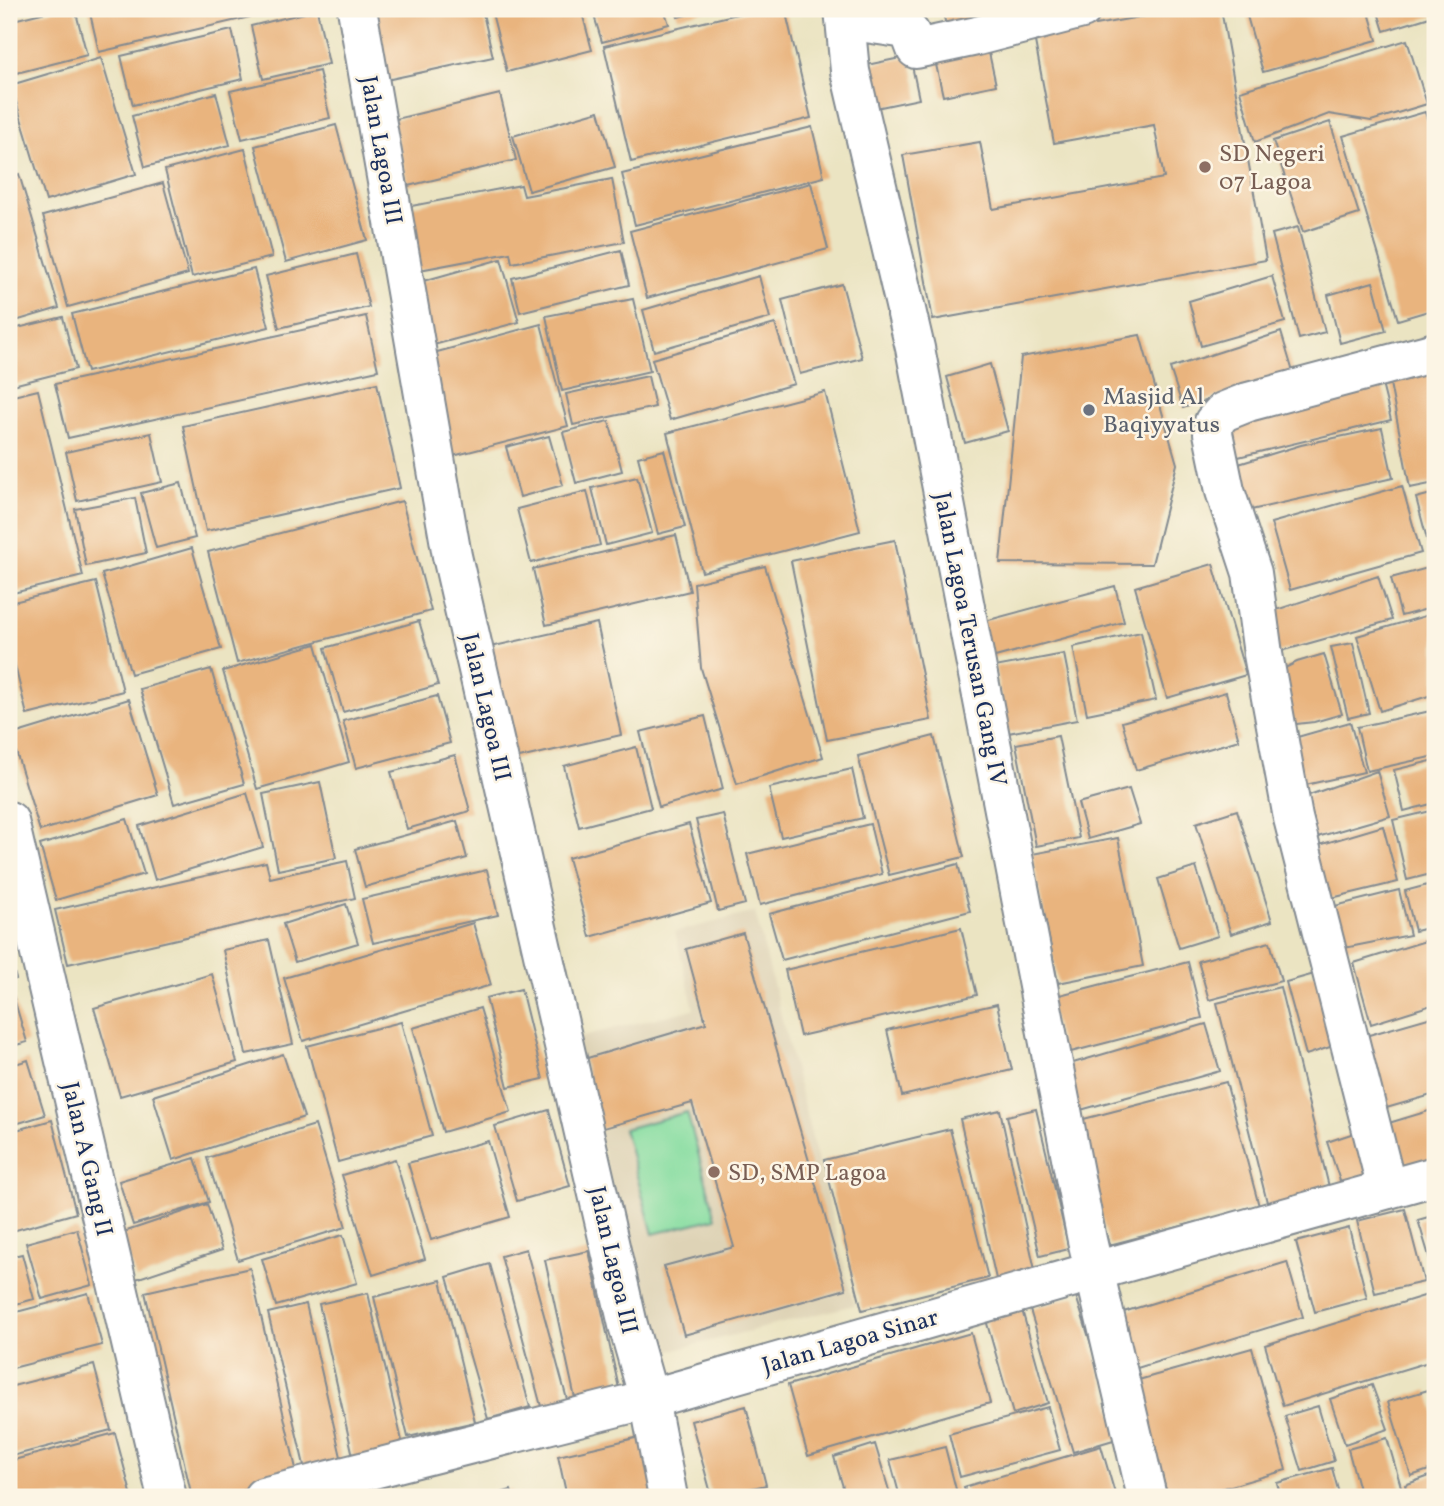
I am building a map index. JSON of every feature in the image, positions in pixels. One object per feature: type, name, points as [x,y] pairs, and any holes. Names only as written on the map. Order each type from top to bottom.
[{"type":"street","name":"Jalan Lagoa III","points":[[358,9],[452,556],[622,1298],[649,1399],[668,1497]]},
{"type":"street","points":[[845,14],[906,29],[916,49],[1082,9]]},
{"type":"street","name":"Jalan Lagoa Terusan Gang IV","points":[[845,14],[850,71],[915,348],[1081,1212],[1147,1497]]},
{"type":"street","points":[[1387,1189],[1293,818],[1263,654],[1252,573],[1225,491],[1213,433],[1214,422],[1223,412],[1248,402],[1435,352]]},
{"type":"street","name":"Jalan A Gang II","points":[[9,821],[167,1497]]},
{"type":"street","name":"Jalan Lagoa Sinar","points":[[263,1497],[649,1399],[1095,1270],[1435,1176]]},
{"type":"shaded area","name":"SD, SMP Lagoa","points":[[755,912],[854,1305],[654,1355],[575,1038],[694,1009],[675,932]]},
{"type":"green space","points":[[687,1112],[716,1218],[653,1234],[624,1129]]},
{"type":"building","points":[[9,9],[25,9],[25,10],[9,14]]},
{"type":"building","points":[[58,9],[75,9],[87,55],[9,75],[9,21]]},
{"type":"building","points":[[89,9],[280,9],[280,10],[99,52]]},
{"type":"building","points":[[372,9],[482,9],[493,57],[386,80]]},
{"type":"building","points":[[491,9],[581,9],[592,50],[507,72]]},
{"type":"building","points":[[592,9],[664,9],[669,24],[602,42]]},
{"type":"building","points":[[675,9],[706,9],[706,10],[678,17]]},
{"type":"building","points":[[758,9],[785,9],[811,118],[631,162],[604,46]]},
{"type":"building","points":[[942,9],[971,9],[976,30],[949,37]]},
{"type":"building","name":"SD Negeri 07 Lagoa","points":[[1184,9],[1221,9],[1266,260],[933,320],[903,155],[980,142],[993,209],[1164,178],[1154,125],[1054,143],[1034,36]]},
{"type":"building","points":[[1245,9],[1368,9],[1377,40],[1263,72]]},
{"type":"building","points":[[1377,9],[1430,9],[1433,16],[1384,31]]},
{"type":"building","points":[[317,10],[329,64],[263,79],[251,26]]},
{"type":"building","points":[[232,30],[243,79],[133,105],[121,56]]},
{"type":"building","points":[[986,39],[996,85],[943,96],[933,51]]},
{"type":"building","points":[[1407,40],[1427,104],[1371,121],[1329,114],[1255,142],[1240,91]]},
{"type":"building","points":[[910,56],[919,99],[871,109],[862,66]]},
{"type":"building","points":[[101,58],[136,174],[46,201],[11,85]]},
{"type":"building","points":[[319,71],[330,118],[242,139],[230,91]]},
{"type":"building","points":[[216,93],[230,145],[145,167],[132,116]]},
{"type":"building","points":[[500,94],[516,160],[408,186],[392,120]]},
{"type":"building","points":[[599,111],[615,167],[529,191],[513,136]]},
{"type":"building","points":[[1425,112],[1435,144],[1435,309],[1398,320],[1343,136]]},
{"type":"building","points":[[1330,122],[1359,214],[1303,232],[1273,141]]},
{"type":"building","points":[[336,125],[367,240],[286,262],[255,146]]},
{"type":"building","points":[[812,127],[824,177],[635,225],[622,174]]},
{"type":"building","points":[[245,149],[272,257],[192,277],[165,170]]},
{"type":"building","points":[[19,174],[59,308],[9,323],[9,177]]},
{"type":"building","points":[[612,179],[624,242],[512,263],[510,253],[414,271],[401,208],[521,185],[524,196]]},
{"type":"building","points":[[163,183],[188,274],[68,307],[43,216]]},
{"type":"building","points":[[811,183],[828,249],[647,298],[630,231]]},
{"type":"building","points":[[1298,227],[1325,332],[1299,339],[1272,234]]},
{"type":"building","points":[[621,250],[629,285],[520,312],[512,278]]},
{"type":"building","points":[[356,254],[369,307],[279,328],[266,276]]},
{"type":"building","points":[[501,259],[519,322],[426,347],[409,285]]},
{"type":"building","points":[[254,269],[269,327],[87,372],[72,314]]},
{"type":"building","points":[[759,276],[770,318],[654,351],[643,310]]},
{"type":"building","points":[[1272,276],[1285,322],[1201,346],[1189,301]]},
{"type":"building","points":[[1373,282],[1386,331],[1340,343],[1328,295]]},
{"type":"building","points":[[842,284],[862,358],[800,374],[782,300]]},
{"type":"building","points":[[633,299],[650,371],[562,391],[546,316]]},
{"type":"building","points":[[366,316],[378,370],[68,438],[55,384]]},
{"type":"building","points":[[63,317],[76,369],[9,386],[9,330]]},
{"type":"building","points":[[541,324],[568,426],[453,456],[426,355]]},
{"type":"building","points":[[775,324],[794,384],[670,420],[652,359]]},
{"type":"building","points":[[1281,332],[1293,372],[1183,408],[1170,368]]},
{"type":"building","name":"Masjid Al Baqiyyatus","points":[[1140,335],[1177,464],[1152,564],[1000,563],[1021,357]]},
{"type":"building","points":[[990,364],[1008,431],[965,443],[947,377]]},
{"type":"building","points":[[1435,369],[1435,483],[1410,488],[1389,378]]},
{"type":"building","points":[[1379,372],[1391,420],[1230,459],[1223,413]]},
{"type":"building","points":[[648,376],[655,407],[573,425],[566,394]]},
{"type":"building","points":[[377,383],[400,488],[206,531],[183,426]]},
{"type":"building","points":[[38,390],[83,576],[9,594],[9,397]]},
{"type":"building","points":[[825,392],[860,531],[702,572],[667,433]]},
{"type":"building","points":[[609,421],[622,471],[576,483],[563,432]]},
{"type":"building","points":[[1382,428],[1393,478],[1242,512],[1229,467],[1301,445]]},
{"type":"building","points":[[151,433],[162,482],[77,501],[66,452]]},
{"type":"building","points":[[549,436],[563,485],[520,497],[506,447]]},
{"type":"building","points":[[664,450],[685,527],[658,534],[638,457]]},
{"type":"building","points":[[637,477],[652,533],[606,545],[592,488]]},
{"type":"building","points":[[181,483],[195,538],[156,548],[141,493]]},
{"type":"building","points":[[1402,486],[1421,553],[1290,590],[1271,523]]},
{"type":"building","points":[[587,491],[600,545],[531,563],[517,509]]},
{"type":"building","points":[[1435,493],[1435,553],[1431,554],[1416,498]]},
{"type":"building","points":[[135,498],[146,553],[86,566],[75,509]]},
{"type":"building","points":[[402,501],[431,611],[237,663],[208,552]]},
{"type":"building","points":[[676,535],[690,591],[546,625],[533,569]]},
{"type":"building","points":[[895,540],[931,720],[827,740],[791,561]]},
{"type":"building","points":[[192,548],[221,649],[131,674],[102,574]]},
{"type":"building","points":[[1213,564],[1246,675],[1167,698],[1135,587]]},
{"type":"building","points":[[765,566],[823,757],[737,784],[701,668],[694,583]]},
{"type":"building","points":[[1435,566],[1435,607],[1401,616],[1391,578]]},
{"type":"building","points":[[1378,576],[1392,620],[1278,652],[1264,614]]},
{"type":"building","points":[[96,582],[123,691],[27,715],[9,641],[9,603]]},
{"type":"building","points":[[1115,586],[1124,622],[984,660],[974,624]]},
{"type":"building","points":[[1435,613],[1435,694],[1380,711],[1357,636]]},
{"type":"building","points":[[419,621],[438,685],[343,712],[325,648]]},
{"type":"building","points":[[597,623],[621,735],[506,761],[481,649]]},
{"type":"building","points":[[1141,632],[1156,700],[1087,714],[1073,647]]},
{"type":"building","points":[[1353,643],[1369,713],[1348,718],[1331,647]]},
{"type":"building","points":[[316,644],[349,762],[257,789],[223,671]]},
{"type":"building","points":[[1064,654],[1077,720],[1008,733],[995,667]]},
{"type":"building","points":[[1324,654],[1342,714],[1314,722],[1288,725],[1277,672],[1297,662]]},
{"type":"building","points":[[211,669],[244,784],[174,804],[140,689]]},
{"type":"building","points":[[1226,692],[1239,740],[1136,770],[1122,722]]},
{"type":"building","points":[[437,696],[450,743],[356,768],[343,721]]},
{"type":"building","points":[[129,699],[158,795],[40,831],[11,735]]},
{"type":"building","points":[[1435,710],[1435,756],[1367,771],[1357,727]]},
{"type":"building","points":[[705,716],[723,789],[659,807],[640,732]]},
{"type":"building","points":[[1350,722],[1364,772],[1296,787],[1287,740]]},
{"type":"building","points":[[934,736],[964,857],[889,875],[858,756]]},
{"type":"building","points":[[1058,736],[1079,838],[1036,846],[1016,744]]},
{"type":"building","points":[[636,747],[651,808],[579,827],[564,766]]},
{"type":"building","points":[[455,755],[470,811],[407,829],[391,772]]},
{"type":"building","points":[[1435,760],[1435,803],[1404,811],[1394,770]]},
{"type":"building","points":[[852,769],[863,818],[781,837],[769,788]]},
{"type":"building","points":[[1377,771],[1390,816],[1307,840],[1298,799]]},
{"type":"building","points":[[320,782],[336,858],[278,870],[263,794]]},
{"type":"building","points":[[1129,789],[1140,824],[1088,839],[1078,803]]},
{"type":"building","points":[[247,793],[263,847],[155,880],[139,826]]},
{"type":"building","points":[[1237,810],[1272,921],[1231,934],[1196,823]]},
{"type":"building","points":[[1435,810],[1435,873],[1407,880],[1393,820]]},
{"type":"building","points":[[723,814],[745,904],[718,911],[696,820]]},
{"type":"building","points":[[127,819],[144,874],[56,900],[40,845]]},
{"type":"building","points":[[457,821],[467,858],[365,887],[355,849]]},
{"type":"building","points":[[689,824],[711,903],[590,937],[568,858]]},
{"type":"building","points":[[870,824],[882,874],[760,905],[747,854]]},
{"type":"building","points":[[1383,826],[1398,882],[1323,900],[1309,848]]},
{"type":"building","points":[[1118,838],[1143,966],[1058,983],[1032,854]]},
{"type":"building","points":[[347,861],[355,898],[68,964],[55,910],[266,862],[270,878]]},
{"type":"building","points":[[958,864],[970,911],[782,960],[769,914]]},
{"type":"building","points":[[1196,867],[1218,936],[1179,948],[1158,879]]},
{"type":"building","points":[[487,870],[498,915],[373,943],[362,899]]},
{"type":"building","points":[[1435,883],[1435,926],[1415,931],[1405,891]]},
{"type":"building","points":[[1399,890],[1410,935],[1334,950],[1327,908]]},
{"type":"building","points":[[346,904],[358,943],[295,962],[283,924]]},
{"type":"building","points":[[473,923],[491,985],[303,1041],[284,978]]},
{"type":"building","points":[[961,928],[977,995],[800,1036],[785,970]]},
{"type":"building","name":"SD, SMP Lagoa","points":[[743,933],[846,1289],[684,1335],[664,1266],[734,1247],[692,1103],[600,1129],[584,1059],[706,1023],[686,949]]},
{"type":"building","points":[[1435,938],[1435,1004],[1371,1024],[1354,963]]},
{"type":"building","points":[[269,940],[293,1044],[246,1054],[223,950]]},
{"type":"building","points":[[1270,942],[1281,981],[1209,1000],[1198,961]]},
{"type":"building","points":[[9,954],[16,979],[9,981]]},
{"type":"building","points":[[1188,962],[1202,1018],[1063,1054],[1048,998]]},
{"type":"building","points":[[1325,971],[1348,1041],[1306,1055],[1286,982]]},
{"type":"building","points":[[212,974],[237,1062],[120,1096],[94,1008]]},
{"type":"building","points":[[9,982],[27,1042],[9,1047]]},
{"type":"building","points":[[1280,987],[1331,1195],[1269,1210],[1217,1003]]},
{"type":"building","points":[[521,989],[543,1079],[508,1087],[486,998]]},
{"type":"building","points":[[997,1004],[1012,1070],[902,1096],[887,1030]]},
{"type":"building","points":[[480,1008],[511,1112],[443,1132],[413,1028]]},
{"type":"building","points":[[1435,1016],[1435,1094],[1376,1111],[1355,1039]]},
{"type":"building","points":[[401,1022],[432,1136],[338,1162],[307,1046]]},
{"type":"building","points":[[1206,1024],[1220,1071],[1077,1111],[1063,1066]]},
{"type":"building","points":[[283,1054],[304,1117],[173,1160],[153,1096]]},
{"type":"building","points":[[28,1060],[45,1115],[9,1126],[9,1066]]},
{"type":"building","points":[[1226,1082],[1259,1206],[1109,1245],[1076,1121]]},
{"type":"building","points":[[1036,1109],[1069,1249],[1040,1256],[1007,1116]]},
{"type":"building","points":[[1435,1109],[1435,1161],[1393,1174],[1379,1126]]},
{"type":"building","points":[[549,1110],[570,1186],[517,1201],[495,1126]]},
{"type":"building","points":[[1000,1110],[1035,1270],[996,1279],[960,1119]]},
{"type":"building","points":[[52,1120],[76,1213],[9,1232],[9,1132]]},
{"type":"building","points":[[315,1125],[346,1227],[238,1260],[207,1158]]},
{"type":"building","points":[[950,1129],[988,1278],[862,1310],[824,1160]]},
{"type":"building","points":[[1366,1129],[1381,1175],[1342,1187],[1327,1142]]},
{"type":"building","points":[[488,1141],[510,1217],[431,1240],[408,1163]]},
{"type":"building","points":[[195,1158],[209,1202],[133,1225],[119,1181]]},
{"type":"building","points":[[395,1159],[425,1259],[373,1275],[342,1175]]},
{"type":"building","points":[[207,1204],[222,1250],[136,1279],[121,1233]]},
{"type":"building","points":[[1405,1209],[1424,1282],[1375,1293],[1357,1221]]},
{"type":"building","points":[[1435,1215],[1435,1276],[1418,1220]]},
{"type":"building","points":[[1349,1228],[1367,1298],[1315,1312],[1296,1242]]},
{"type":"building","points":[[77,1229],[92,1285],[42,1299],[26,1243]]},
{"type":"building","points":[[343,1235],[357,1283],[276,1306],[262,1259]]},
{"type":"building","points":[[526,1249],[568,1403],[542,1410],[501,1256]]},
{"type":"building","points":[[589,1251],[620,1393],[576,1403],[545,1260]]},
{"type":"building","points":[[22,1254],[34,1299],[9,1306],[9,1257]]},
{"type":"building","points":[[1287,1262],[1303,1317],[1134,1369],[1117,1314]]},
{"type":"building","points":[[490,1264],[530,1407],[488,1419],[447,1277]]},
{"type":"building","points":[[250,1268],[299,1482],[235,1497],[192,1497],[145,1292]]},
{"type":"building","points":[[441,1280],[475,1422],[408,1437],[374,1297]]},
{"type":"building","points":[[88,1293],[102,1345],[9,1369],[9,1314]]},
{"type":"building","points":[[368,1293],[405,1454],[355,1465],[319,1304]]},
{"type":"building","points":[[1427,1295],[1430,1306],[1435,1305],[1435,1360],[1283,1406],[1265,1345]]},
{"type":"building","points":[[1076,1296],[1120,1438],[1073,1452],[1030,1310]]},
{"type":"building","points":[[306,1304],[344,1470],[307,1478],[268,1313]]},
{"type":"building","points":[[1022,1310],[1048,1403],[1013,1414],[986,1320]]},
{"type":"building","points":[[971,1333],[990,1403],[808,1456],[788,1385]]},
{"type":"building","points":[[1252,1348],[1286,1470],[1193,1497],[1168,1497],[1135,1381]]},
{"type":"building","points":[[94,1365],[111,1430],[12,1456],[9,1442],[9,1387]]},
{"type":"building","points":[[1372,1385],[1388,1429],[1345,1444],[1330,1399]]},
{"type":"building","points":[[1428,1390],[1435,1413],[1435,1468],[1411,1476],[1388,1402]]},
{"type":"building","points":[[746,1406],[766,1485],[712,1497],[691,1421]]},
{"type":"building","points":[[1318,1406],[1334,1461],[1302,1471],[1285,1416]]},
{"type":"building","points":[[1048,1407],[1060,1450],[960,1477],[949,1434]]},
{"type":"building","points":[[115,1433],[132,1497],[19,1497],[10,1461]]},
{"type":"building","points":[[648,1435],[663,1497],[567,1497],[558,1456]]},
{"type":"building","points":[[1387,1438],[1404,1497],[1361,1497],[1348,1449]]},
{"type":"building","points":[[875,1444],[891,1497],[846,1497],[834,1457]]},
{"type":"building","points":[[1101,1446],[1116,1497],[967,1497],[964,1487]]},
{"type":"building","points":[[945,1447],[958,1497],[900,1497],[890,1460]]},
{"type":"building","points":[[1332,1468],[1340,1497],[1281,1497],[1277,1483]]},
{"type":"building","points":[[1435,1474],[1435,1497],[1408,1497],[1405,1485]]},
{"type":"building","points":[[511,1490],[513,1497],[490,1497],[490,1496]]},
{"type":"place","name":"SD Negeri 07 Lagoa","points":[[1205,167]]},
{"type":"place","name":"Masjid Al Baqiyyatus","points":[[1089,410]]},
{"type":"place","name":"SD, SMP Lagoa","points":[[714,1172]]}]
